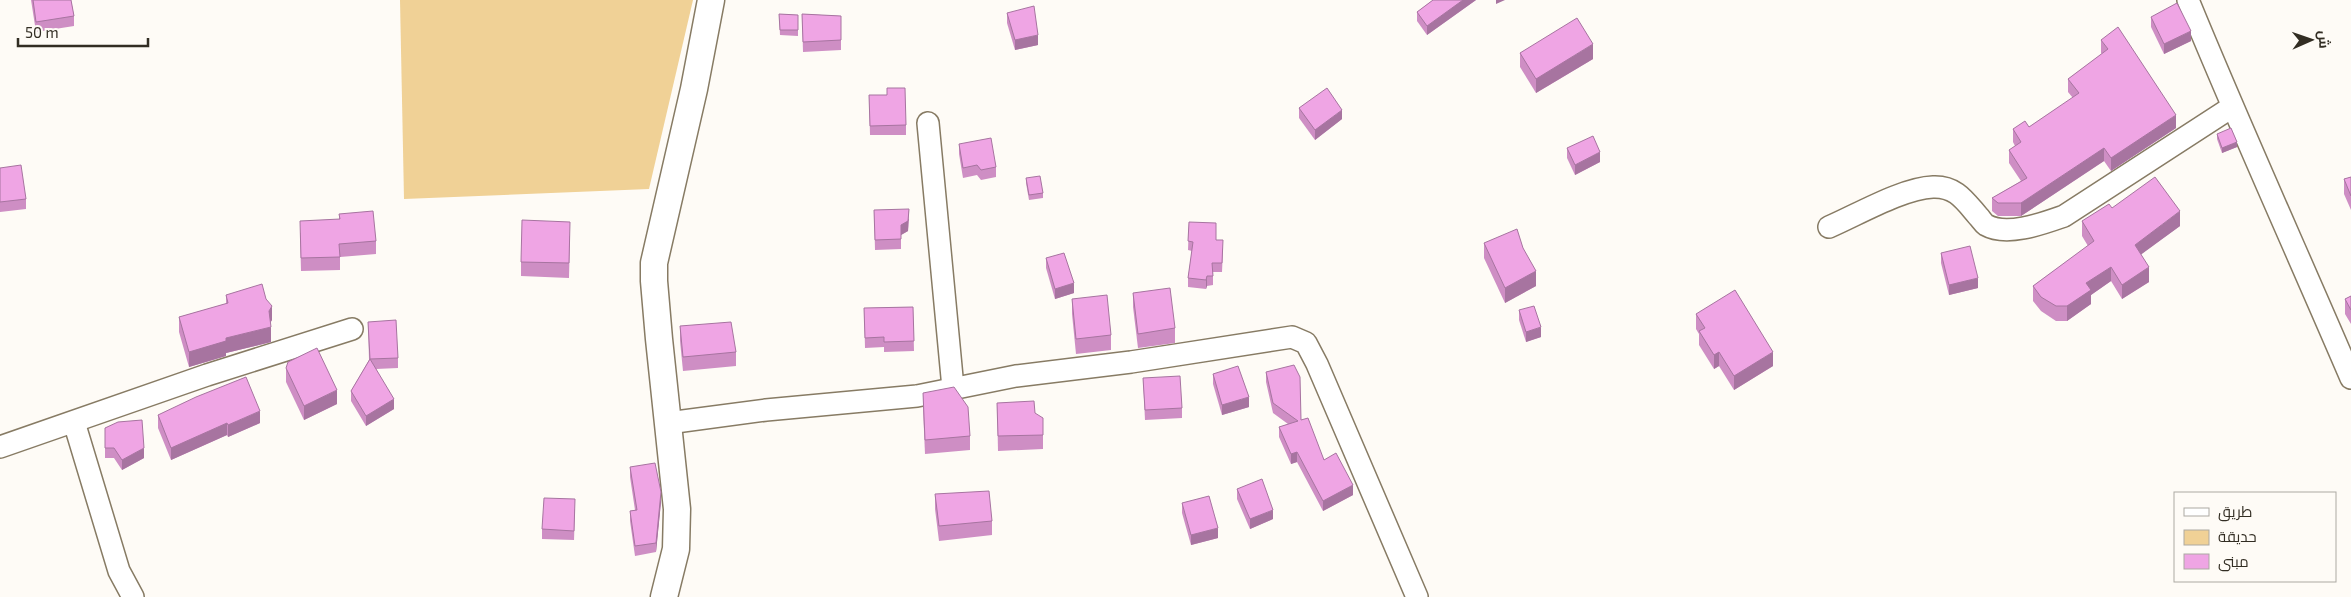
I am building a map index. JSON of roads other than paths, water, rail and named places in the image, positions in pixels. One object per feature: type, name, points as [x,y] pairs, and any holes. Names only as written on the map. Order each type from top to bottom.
[{"type":"main road","points":[[664,597],[676,549],[678,525],[654,291],[654,263],[694,89],[711,0]]},
{"type":"street","points":[[2188,0],[2232,107],[2287,228],[2351,378]]},
{"type":"street","points":[[1830,227],[1905,194],[1933,187],[1953,190],[1963,197],[1986,225],[2004,230],[2034,227],[2064,216],[2232,107]]},
{"type":"street","points":[[928,123],[953,388]]},
{"type":"street","points":[[0,446],[207,375],[352,329]]},
{"type":"street","points":[[668,423],[766,410],[917,396],[1016,376],[1131,362],[1292,337],[1306,343],[1317,364],[1417,597]]},
{"type":"street","points":[[74,422],[120,571],[133,597]]}]
